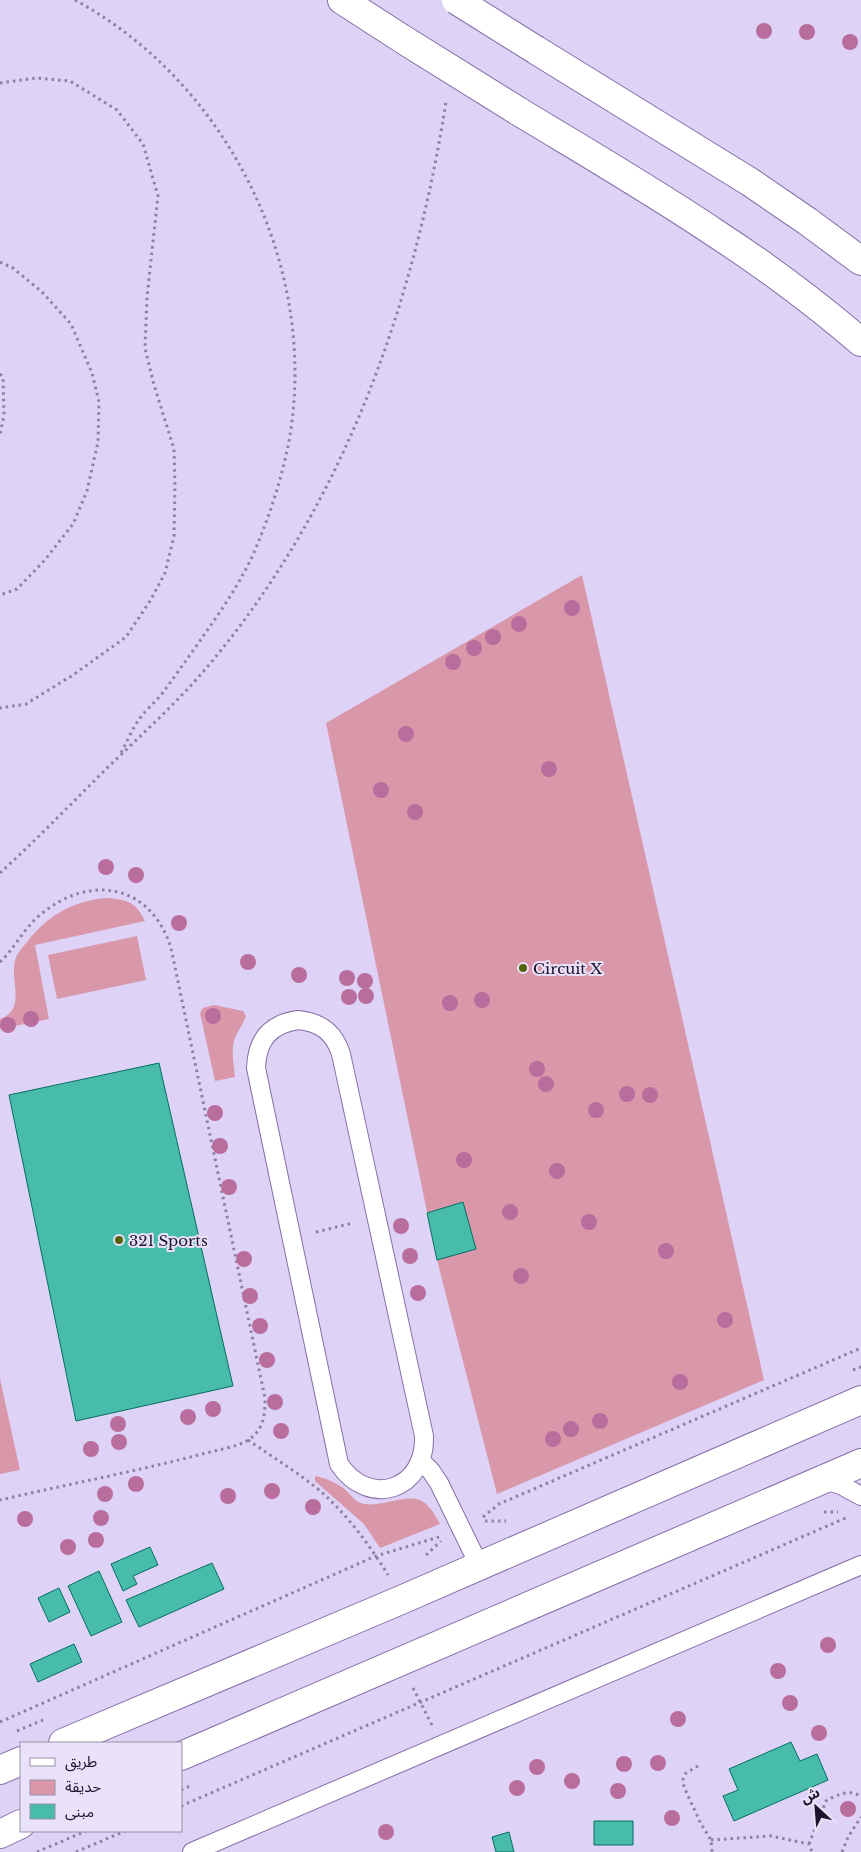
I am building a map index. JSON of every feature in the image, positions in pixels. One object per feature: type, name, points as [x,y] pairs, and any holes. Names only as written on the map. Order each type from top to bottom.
[{"type":"main road","points":[[342,0],[715,232],[794,288],[861,342]]},
{"type":"main road","points":[[456,0],[750,182],[808,221],[861,261]]},
{"type":"main road","points":[[65,1742],[401,1600],[861,1400]]},
{"type":"main road","points":[[182,1756],[861,1463]]},
{"type":"main road","points":[[0,1770],[20,1761]]},
{"type":"main road","points":[[0,1834],[20,1824]]},
{"type":"lane","points":[[310,1021],[330,1033],[337,1042],[377,1218],[424,1436],[421,1461],[415,1472],[405,1481],[394,1487],[381,1489],[368,1488],[356,1483],[346,1475],[339,1464],[256,1068],[256,1056],[260,1045],[266,1035],[275,1027],[286,1022],[310,1021]]},
{"type":"lane","points":[[421,1461],[439,1483],[479,1565]]},
{"type":"lane","points":[[824,1480],[841,1485],[861,1496]]},
{"type":"lane","points":[[192,1852],[854,1567],[861,1556]]},
{"type":"path","points":[[75,0],[124,31],[156,58],[185,87],[211,120],[234,154],[254,192],[270,231],[282,272],[290,313],[294,355],[293,398],[289,440],[280,481],[250,561],[230,598],[206,633],[160,696],[139,719],[120,756]]},
{"type":"path","points":[[0,83],[36,78],[70,81],[117,110],[142,144],[158,196],[147,297],[145,348],[154,385],[174,449],[175,485],[174,536],[165,573],[150,601],[126,637],[72,675],[26,704],[0,708]]},
{"type":"path","points":[[0,873],[208,667],[275,576],[307,526],[362,411],[410,276],[438,154],[447,96]]},
{"type":"path","points":[[0,262],[12,268],[42,292],[71,324],[92,373],[99,402],[98,442],[87,490],[73,524],[44,561],[17,588],[0,595]]},
{"type":"path","points":[[0,374],[3,377],[4,415],[0,435]]},
{"type":"path","points":[[0,962],[9,954],[38,916],[45,910],[70,896],[100,890],[112,890],[135,898],[147,907],[168,936],[265,1398],[263,1423],[258,1432],[248,1440],[190,1457],[0,1500]]},
{"type":"path","points":[[291,1238],[377,1218]]},
{"type":"path","points":[[479,1521],[499,1504],[861,1348]]},
{"type":"path","points":[[248,1440],[310,1483],[344,1514],[391,1579]]},
{"type":"path","points":[[182,1806],[852,1516]]},
{"type":"path","points":[[0,1722],[376,1556],[446,1535]]},
{"type":"path","points":[[420,1703],[435,1730]]},
{"type":"path","points":[[698,1766],[686,1773],[683,1779],[684,1787],[700,1822],[712,1840],[712,1852]]},
{"type":"path","points":[[812,1852],[809,1844],[826,1801],[845,1793],[857,1794],[861,1797]]},
{"type":"path","points":[[842,1852],[848,1836],[861,1817]]},
{"type":"path","points":[[37,1852],[84,1832]]},
{"type":"path","points":[[76,1852],[123,1832]]},
{"type":"path","points":[[712,1840],[771,1836],[809,1844]]},
{"type":"green space","name":"Circuit X","points":[[582,575],[764,1380],[497,1494],[437,1260],[326,723]]},
{"type":"green space","points":[[108,898],[131,903],[145,921],[35,945],[49,1019],[0,1029],[0,1019],[13,1008],[15,1001],[14,966],[17,956],[35,932],[53,917],[73,906],[96,899]]},
{"type":"green space","points":[[137,936],[146,980],[57,999],[48,955]]},
{"type":"green space","points":[[214,1005],[243,1011],[246,1016],[233,1045],[235,1077],[215,1081],[200,1013],[203,1008]]},
{"type":"green space","points":[[0,1379],[20,1470],[0,1474]]},
{"type":"green space","points":[[315,1476],[337,1484],[355,1500],[364,1504],[376,1504],[411,1498],[418,1499],[429,1507],[440,1524],[380,1548],[364,1524],[315,1481]]},
{"type":"building","name":"321 Sports","points":[[159,1063],[233,1386],[76,1421],[9,1095]]},
{"type":"building","points":[[463,1202],[476,1249],[437,1260],[427,1213]]},
{"type":"building","points":[[150,1547],[158,1565],[133,1576],[137,1584],[123,1591],[111,1564]]},
{"type":"building","points":[[212,1563],[224,1589],[139,1627],[126,1600]]},
{"type":"building","points":[[99,1571],[122,1622],[91,1636],[68,1586]]},
{"type":"building","points":[[59,1588],[70,1612],[49,1622],[38,1598]]},
{"type":"building","points":[[74,1644],[82,1662],[38,1682],[30,1664]]},
{"type":"building","points":[[791,1742],[800,1761],[817,1754],[828,1780],[734,1821],[723,1796],[738,1790],[729,1769]]},
{"type":"building","points":[[594,1821],[633,1821],[633,1845],[594,1845]]},
{"type":"building","points":[[509,1832],[514,1852],[496,1852],[492,1837]]},
{"type":"place","name":"Circuit X","points":[[523,968]]},
{"type":"place","name":"321 Sports","points":[[119,1240]]}]
